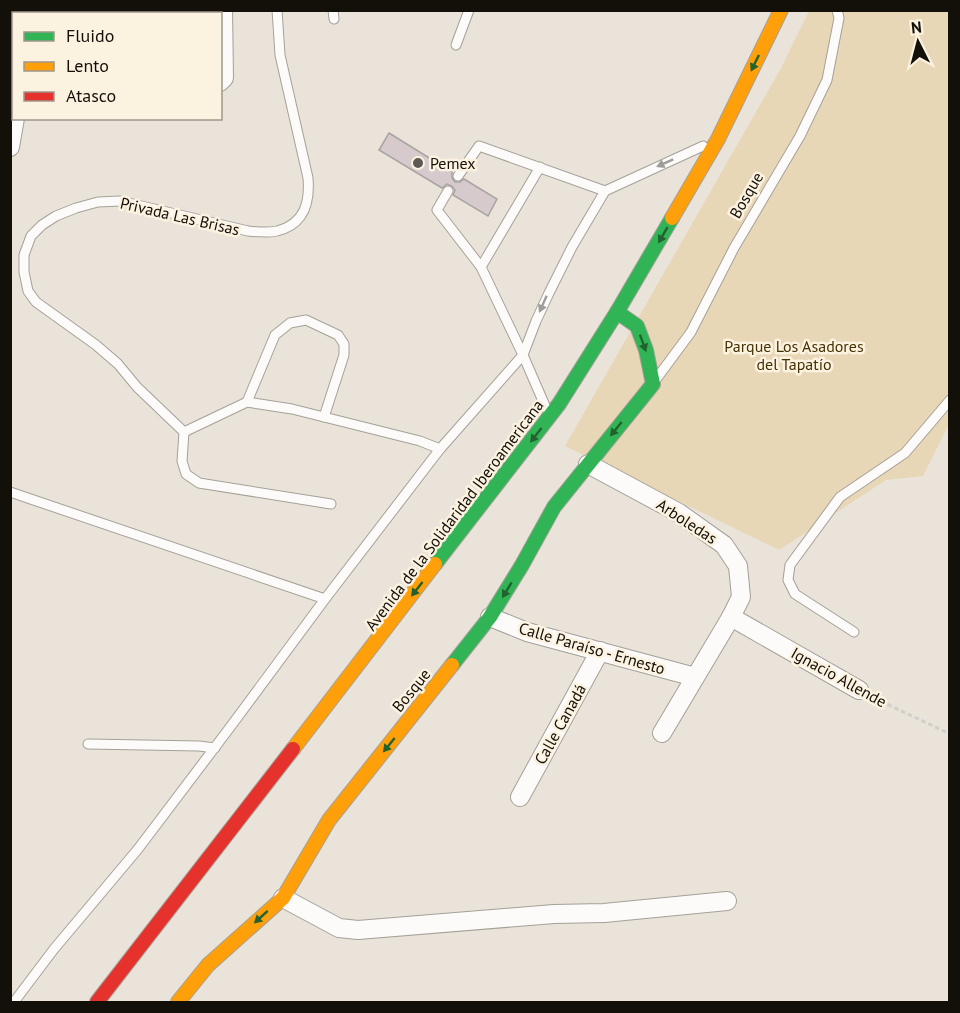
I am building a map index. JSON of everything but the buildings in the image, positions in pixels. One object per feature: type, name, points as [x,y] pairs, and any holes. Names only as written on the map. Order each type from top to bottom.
[{"type":"main road","name":"Avenida de la Solidaridad Iberoamericana","points":[[97,1002],[559,404],[618,312],[718,139],[781,10]]},
{"type":"main road","points":[[618,312],[637,326],[646,350],[653,384]]},
{"type":"main road","name":"Bosque","points":[[178,1002],[208,965],[283,898],[329,820],[490,617],[554,507],[653,384]]},
{"type":"street","points":[[222,80],[223,10]]},
{"type":"street","points":[[10,147],[15,120]]},
{"type":"street","name":"Arboledas","points":[[588,464],[679,513],[724,545],[738,566],[741,597],[662,734]]},
{"type":"street","name":"Calle Paraíso - Ernesto","points":[[490,617],[527,632],[695,677]]},
{"type":"street","name":"Ignacio Allende","points":[[731,617],[859,690]]},
{"type":"street","name":"Calle Canadá","points":[[520,797],[600,651]]},
{"type":"street","points":[[283,898],[339,928],[358,930],[554,914],[604,913],[727,901]]},
{"type":"lane","name":"Privada Las Brisas","points":[[184,432],[137,387],[118,364],[96,345],[36,302],[28,291],[24,273],[24,255],[31,236],[42,225],[76,207],[98,202],[120,201],[248,231],[277,231],[300,218],[309,194],[308,177],[280,55],[277,10]]},
{"type":"lane","points":[[456,45],[469,10]]},
{"type":"lane","name":"Bosque","points":[[653,384],[691,332],[734,249],[800,136],[827,80],[839,18],[837,10]]},
{"type":"lane","points":[[14,1002],[54,949],[138,849],[440,449],[523,355],[536,321],[572,247],[605,191],[718,139]]},
{"type":"lane","points":[[458,176],[479,146],[605,191]]},
{"type":"lane","points":[[481,267],[540,167]]},
{"type":"lane","points":[[448,191],[437,210],[481,267],[550,416]]},
{"type":"lane","points":[[247,402],[275,335],[290,323],[306,320],[338,335],[344,344],[344,355],[324,417]]},
{"type":"lane","points":[[854,632],[795,594],[788,580],[790,565],[840,497],[905,453],[950,400]]},
{"type":"lane","points":[[331,504],[200,483],[186,474],[182,460],[184,432],[247,402],[292,409],[420,441],[440,449]]},
{"type":"lane","points":[[10,492],[325,599]]},
{"type":"lane","points":[[88,744],[215,748]]},
{"type":"path","name":"Ignacio Allende","points":[[859,690],[950,734]]},
{"type":"green space","name":"Parque Los Asadores del Tapatío","points":[[947,10],[949,12],[949,424],[923,476],[886,480],[779,550],[565,446],[780,70],[809,11]]},
{"type":"traffic: fast","points":[[435,564],[559,404],[617,312],[672,218]]},
{"type":"traffic: fast","points":[[452,665],[490,617],[554,507],[653,384],[646,350],[637,326],[617,312]]},
{"type":"traffic: slow","points":[[672,218],[718,139],[781,10]]},
{"type":"traffic: slow","points":[[293,749],[435,564]]},
{"type":"traffic: slow","points":[[178,1002],[208,965],[283,898],[329,820],[452,665]]},
{"type":"traffic: jam","points":[[97,1002],[293,749]]},
{"type":"place","name":"Pemex","points":[[418,163]]}]
